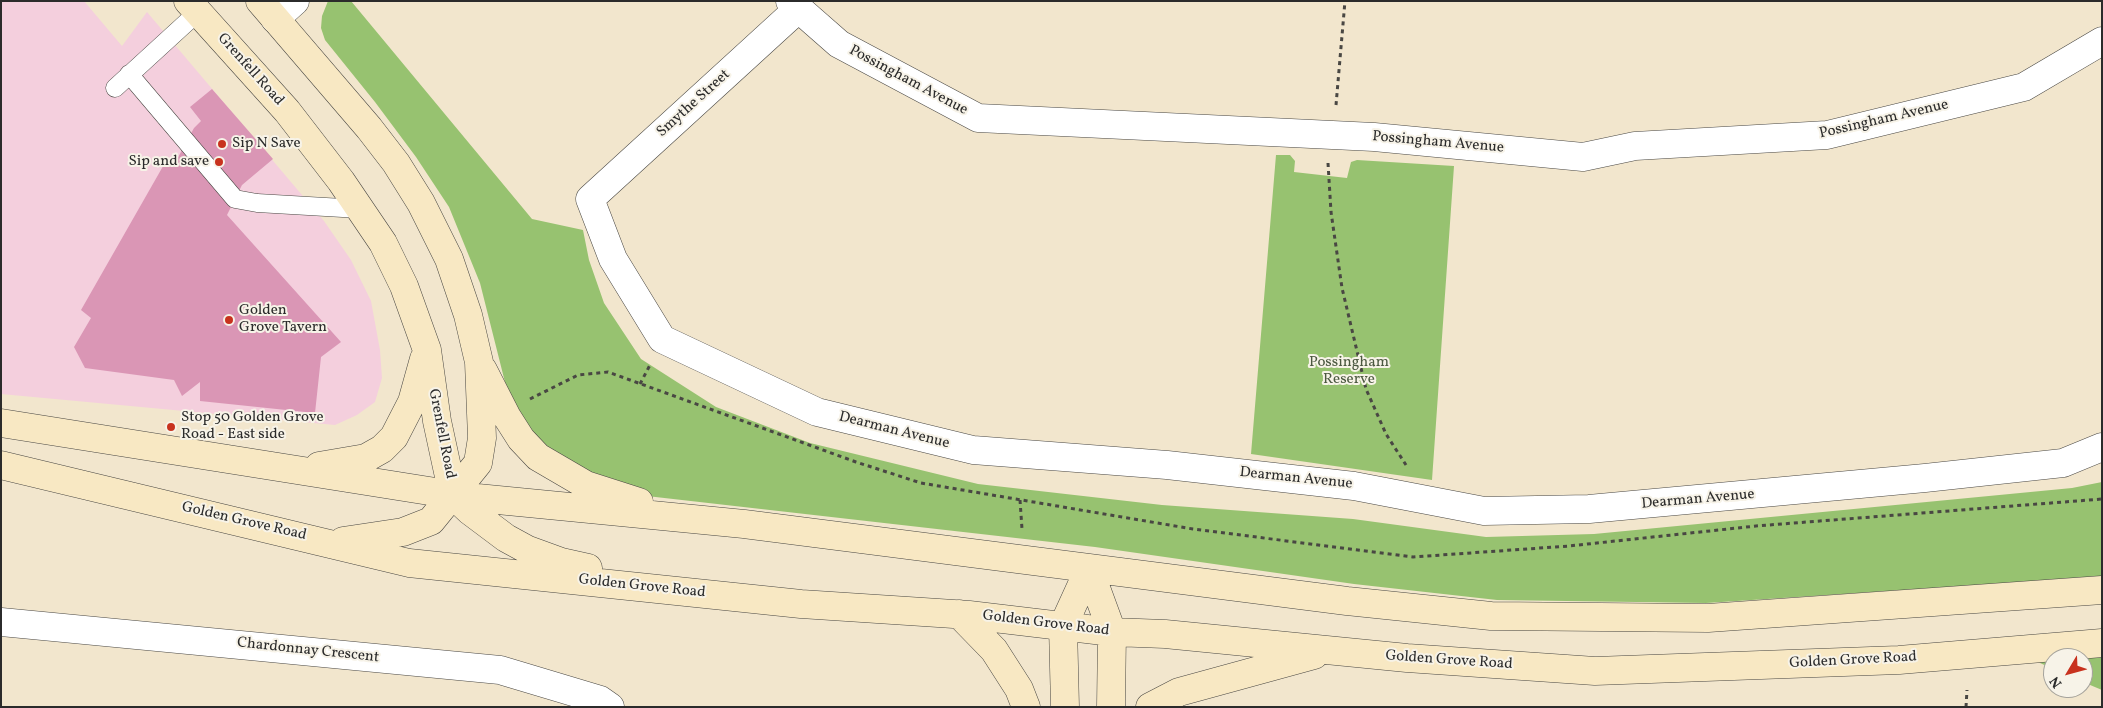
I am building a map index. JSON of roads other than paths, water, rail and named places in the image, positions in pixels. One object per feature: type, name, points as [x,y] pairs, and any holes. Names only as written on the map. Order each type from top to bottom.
[{"type":"main road","name":"Grenfell Road","points":[[193,7],[287,111],[383,243],[404,286],[427,350],[437,421],[454,495]]},
{"type":"main road","name":"Grenfell Road","points":[[276,7],[396,163],[421,203],[449,259],[468,314],[479,362],[482,438],[478,463],[454,495]]},
{"type":"main road","points":[[299,470],[366,458],[382,449],[394,437],[404,418],[427,350]]},
{"type":"main road","points":[[479,362],[521,440],[538,457],[586,486],[698,520]]},
{"type":"main road","points":[[1,423],[454,495],[698,520],[1347,602],[1491,616],[1708,618],[2102,590]]},
{"type":"main road","name":"Golden Grove Road","points":[[1,465],[408,563],[801,604],[959,614],[1112,632],[1165,634],[1407,658],[1595,671],[1899,660],[2102,642]]},
{"type":"main road","points":[[331,543],[404,532],[431,521],[454,495]]},
{"type":"main road","points":[[454,495],[470,511],[506,538],[528,550],[561,562],[696,593]]},
{"type":"main road","points":[[1065,707],[1063,626],[1089,569]]},
{"type":"main road","points":[[1089,569],[1112,632],[1111,707]]},
{"type":"main road","points":[[959,614],[994,650],[1019,689],[1026,707]]},
{"type":"main road","points":[[1150,707],[1179,692],[1330,651]]},
{"type":"street","name":"Possingham Avenue","points":[[794,5],[839,44],[978,118],[1374,137],[1583,157],[1635,146],[1827,135],[2024,87],[2102,42]]},
{"type":"street","name":"Smythe Street","points":[[590,199],[794,5]]},
{"type":"street","name":"Dearman Avenue","points":[[590,199],[613,259],[662,339],[817,412],[973,450],[1167,465],[1354,486],[1484,510],[1589,509],[1935,477],[2064,463],[2102,447]]},
{"type":"street","name":"Chardonnay Crescent","points":[[1,622],[500,670],[600,700],[610,707]]},
{"type":"lane","points":[[114,88],[193,7]]},
{"type":"lane","points":[[128,74],[235,199],[257,203],[360,209]]},
{"type":"place","name":"Sip N Save","points":[[222,144]]},
{"type":"place","name":"Sip and save","points":[[219,162]]},
{"type":"place","name":"Golden Grove Tavern","points":[[229,320]]},
{"type":"place","name":"Stop 50 Golden Grove Road - East side","points":[[171,427]]},
{"type":"park label","name":"Possingham Reserve","points":[[1349,372]]}]
